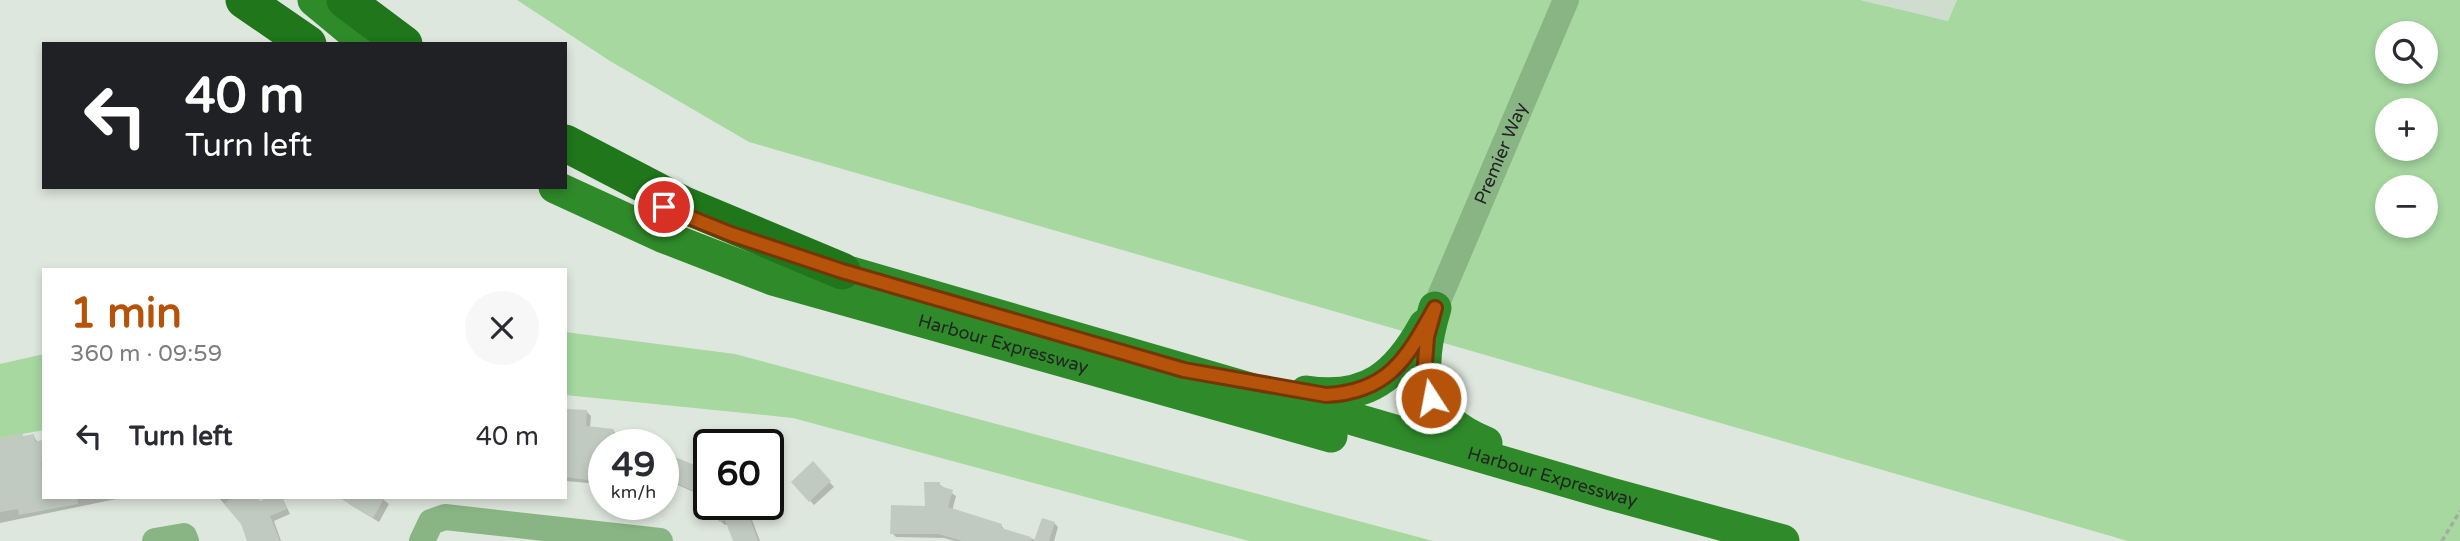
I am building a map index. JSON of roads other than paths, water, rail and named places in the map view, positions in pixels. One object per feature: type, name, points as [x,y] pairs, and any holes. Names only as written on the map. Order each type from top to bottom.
[{"type":"highway","points":[[244,0],[306,42]]},
{"type":"highway","points":[[345,0],[401,42]]},
{"type":"highway","points":[[567,144],[682,204],[842,271]]},
{"type":"main road","points":[[260,0],[312,42]]},
{"type":"main road","points":[[314,0],[365,42]]},
{"type":"main road","name":"Harbour Expressway","points":[[567,163],[598,179],[731,234],[842,271],[1611,494],[1783,541]]},
{"type":"main road","name":"Harbour Expressway","points":[[559,189],[662,236],[773,279],[1704,541]]},
{"type":"main road","points":[[1184,370],[1326,395],[1349,394],[1372,385],[1396,367],[1410,352],[1435,308]]},
{"type":"main road","points":[[1435,308],[1427,337],[1424,376],[1431,398],[1450,424],[1466,435],[1611,494]]},
{"type":"street","name":"Premier Way","points":[[1435,308],[1566,0]]},
{"type":"street","points":[[422,541],[431,522],[445,517],[660,541]]},
{"type":"street","points":[[155,541],[184,536],[186,541]]}]
